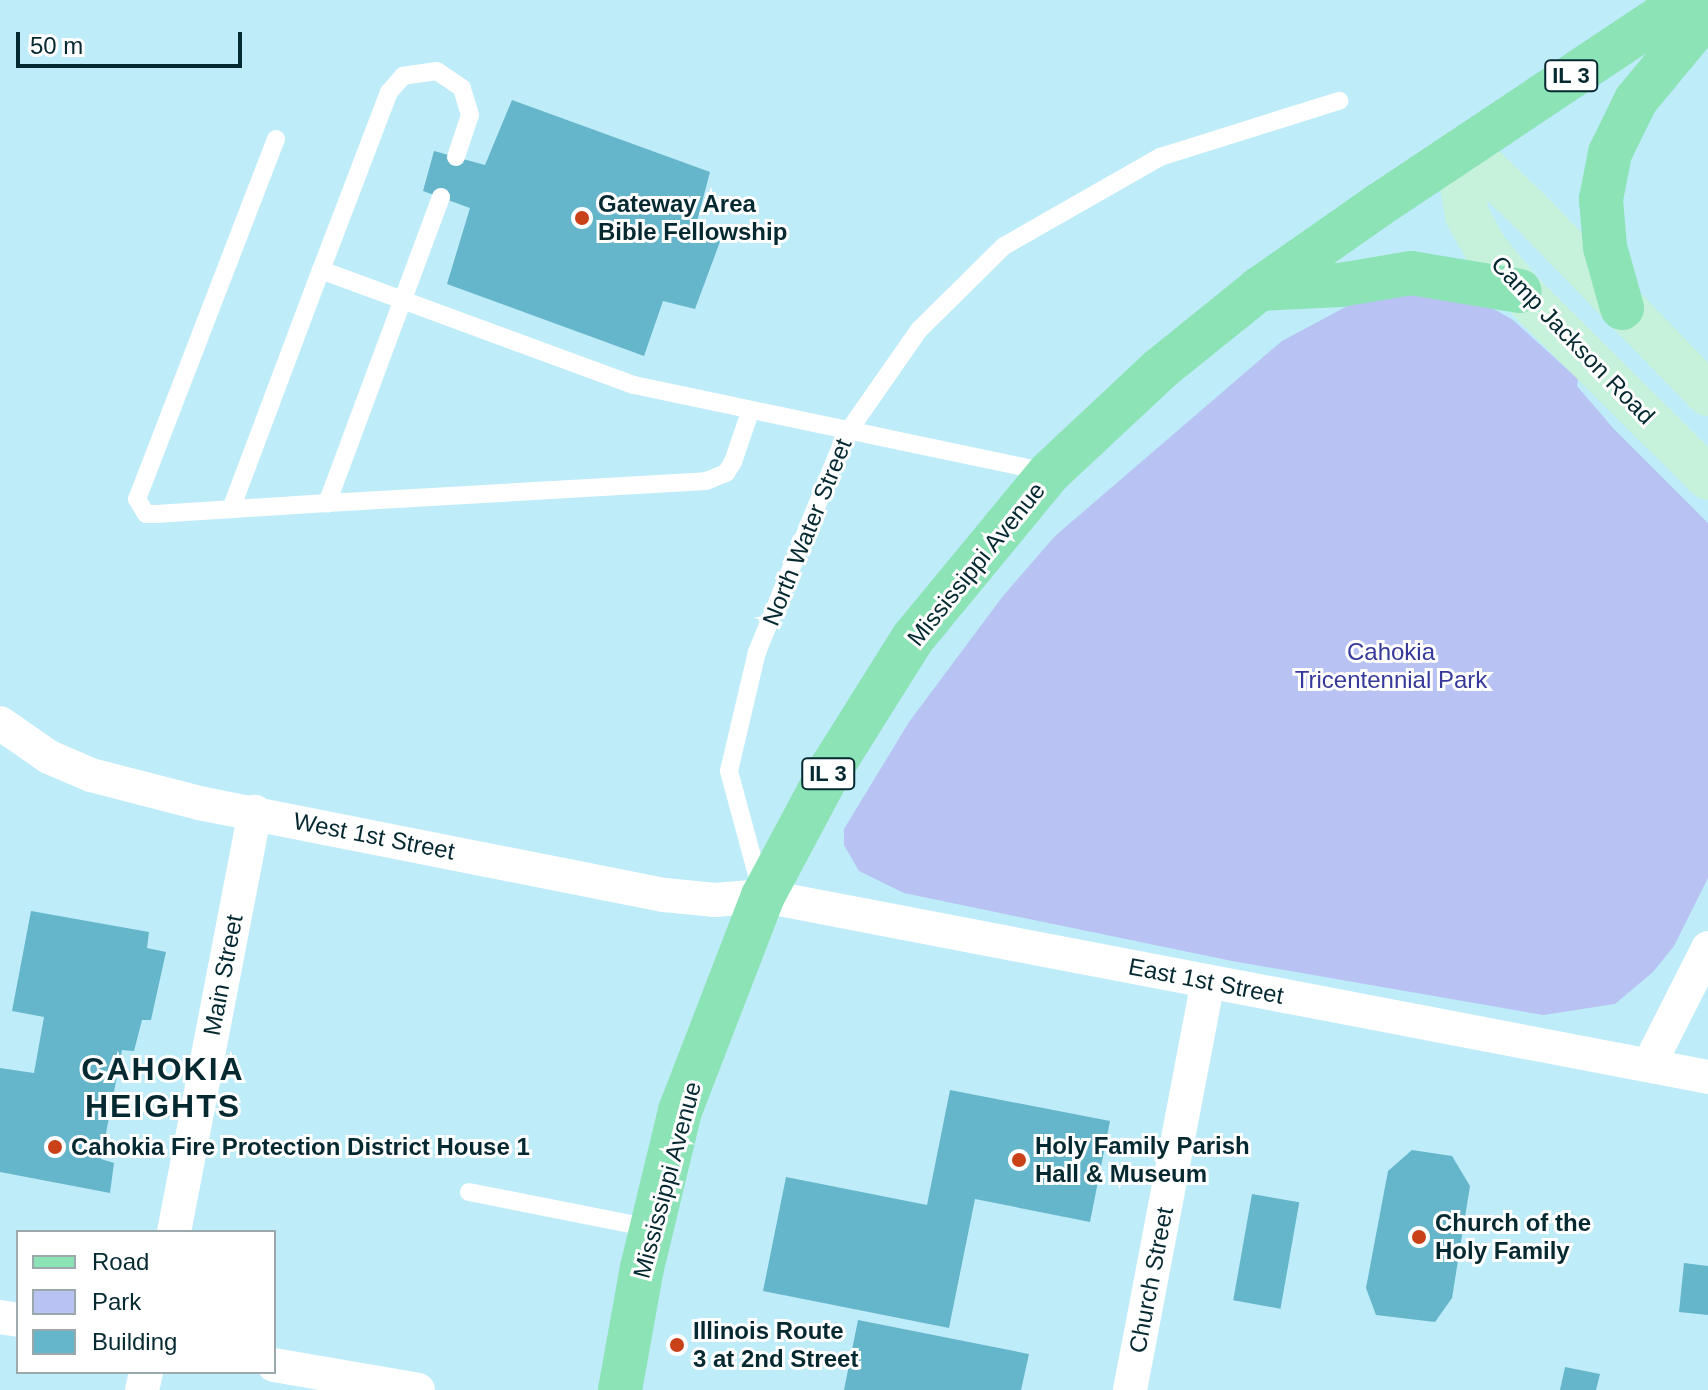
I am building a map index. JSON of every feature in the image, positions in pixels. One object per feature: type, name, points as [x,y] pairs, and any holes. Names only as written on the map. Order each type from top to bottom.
[{"type":"main road","name":"Mississippi Avenue","points":[[620,1390],[651,1228],[680,1111],[763,896],[832,767],[913,638],[1049,473],[1160,369],[1259,289],[1686,0]]},
{"type":"main road","points":[[1622,308],[1605,247],[1601,199],[1610,153],[1636,100],[1708,13]]},
{"type":"main road","name":"Camp Jackson Road","points":[[1457,153],[1467,215],[1520,291],[1708,478]]},
{"type":"main road","points":[[1457,153],[1487,170],[1708,394]]},
{"type":"main road","points":[[1259,289],[1340,285],[1411,273],[1520,291]]},
{"type":"street","name":"West 1st Street","points":[[1,722],[49,757],[91,775],[255,812],[665,895],[715,900],[763,896]]},
{"type":"street","name":"Main Street","points":[[174,1230],[255,812]]},
{"type":"street","name":"East 1st Street","points":[[763,896],[1708,1077]]},
{"type":"street","points":[[1649,1065],[1708,948]]},
{"type":"street","name":"Church Street","points":[[1130,1390],[1208,981]]},
{"type":"street","points":[[276,1365],[418,1390]]},
{"type":"lane","points":[[231,509],[389,92],[403,76],[437,71],[462,88],[470,115],[456,157]]},
{"type":"lane","name":"North Water Street","points":[[763,896],[729,771],[757,652],[849,430],[919,330],[1004,246],[1160,157],[1339,101]]},
{"type":"lane","points":[[276,139],[137,499],[146,514],[706,481],[726,473],[733,462],[750,412]]},
{"type":"lane","points":[[327,503],[441,197]]},
{"type":"lane","points":[[321,270],[634,385],[1049,473]]},
{"type":"lane","points":[[469,1192],[651,1228]]},
{"type":"green space","name":"Cahokia Tricentennial Park","points":[[1401,289],[1492,308],[1513,320],[1578,379],[1577,386],[1613,428],[1708,523],[1708,878],[1674,946],[1653,972],[1615,1004],[1543,1015],[1232,961],[904,893],[859,871],[844,845],[844,829],[909,722],[1003,596],[1055,536],[1282,341],[1368,295]]},
{"type":"building","name":"Gateway Area Bible Fellowship","points":[[512,100],[710,172],[695,229],[721,239],[695,309],[663,301],[644,356],[447,284],[470,208],[423,191],[434,151],[485,165]]},
{"type":"building","points":[[31,911],[149,932],[147,948],[166,952],[151,1020],[142,1020],[134,1051],[122,1050],[101,1159],[114,1163],[110,1193],[0,1172],[0,1068],[34,1073],[44,1017],[12,1011]]},
{"type":"building","points":[[950,1090],[1110,1121],[1090,1222],[975,1199],[949,1328],[763,1291],[786,1177],[927,1205]]},
{"type":"building","name":"Church of the Holy Family","points":[[1412,1150],[1452,1156],[1470,1186],[1452,1298],[1435,1322],[1376,1315],[1366,1288],[1388,1171]]},
{"type":"building","points":[[1252,1194],[1299,1202],[1281,1309],[1233,1300]]},
{"type":"building","points":[[1684,1263],[1708,1266],[1708,1315],[1679,1312]]},
{"type":"building","points":[[858,1320],[1029,1354],[1021,1390],[844,1390]]},
{"type":"building","points":[[1565,1367],[1600,1374],[1596,1390],[1560,1390]]},
{"type":"place","name":"Gateway Area Bible Fellowship","points":[[582,218]]},
{"type":"place","name":"Cahokia Fire Protection District House 1","points":[[55,1147]]},
{"type":"place","name":"Holy Family Parish Hall & Museum","points":[[1019,1160]]},
{"type":"place","name":"Church of the Holy Family","points":[[1419,1237]]},
{"type":"place","name":"Illinois Route 3 at 2nd Street","points":[[677,1345]]},
{"type":"district","name":"CAHOKIA HEIGHTS","points":[[163,1088]]}]
